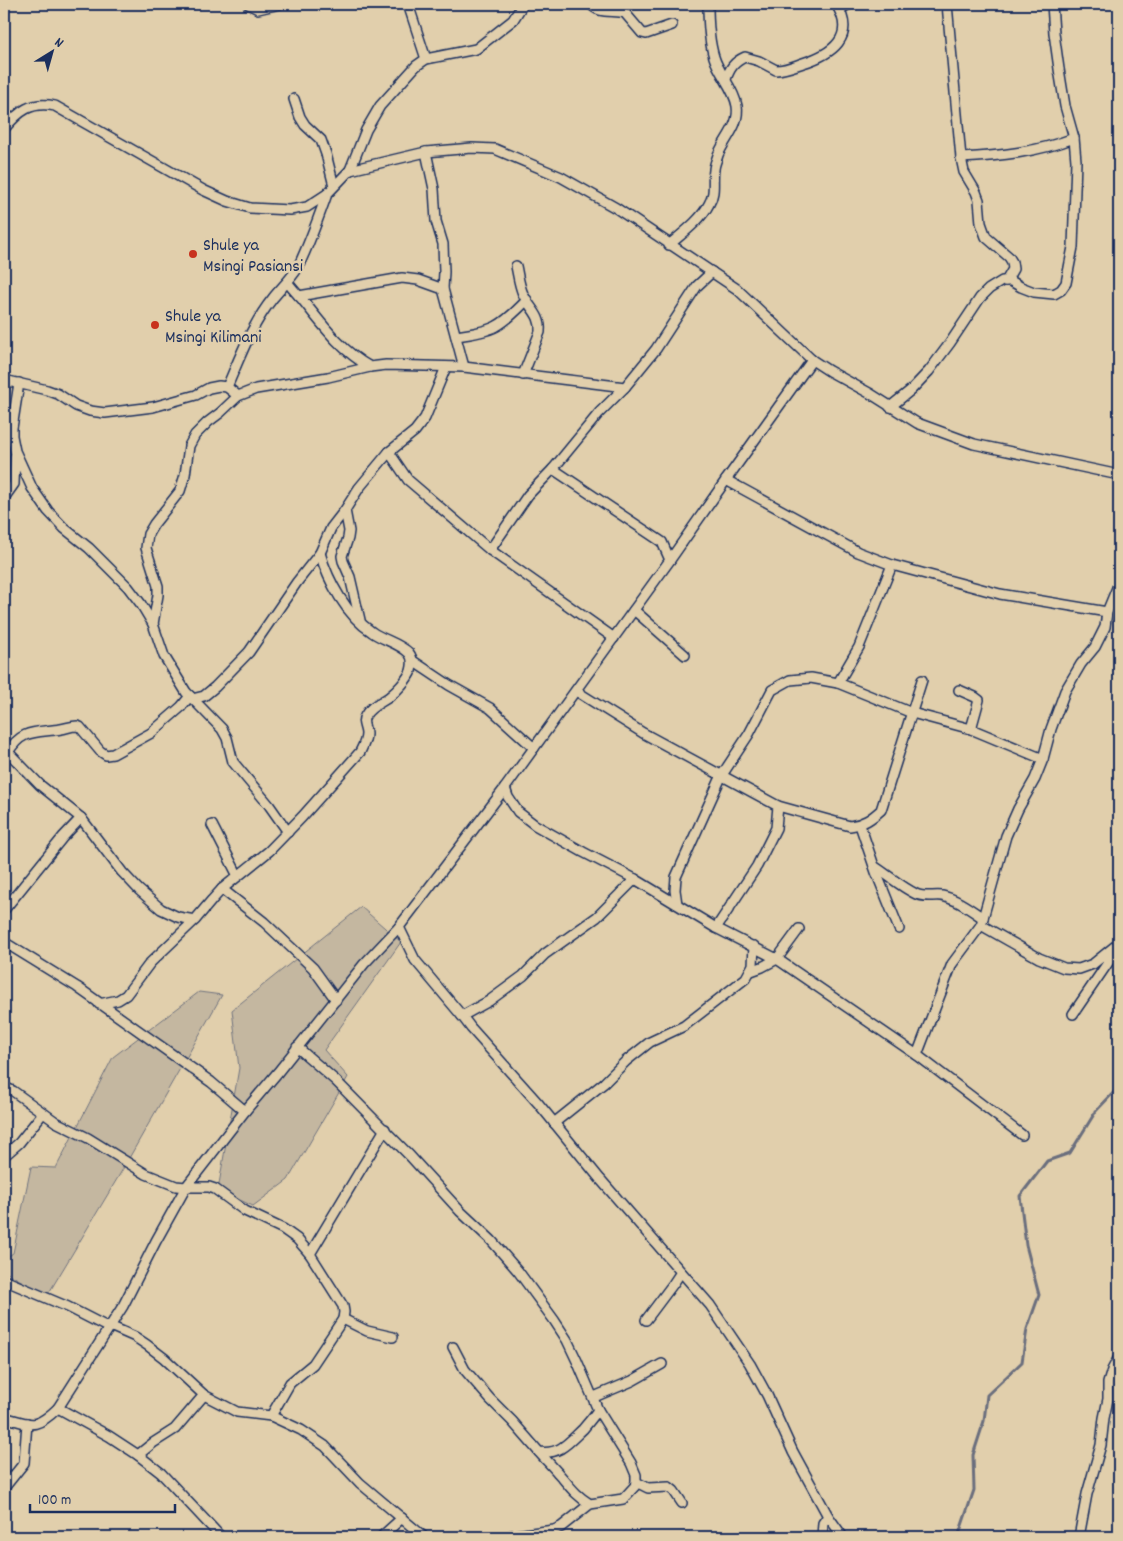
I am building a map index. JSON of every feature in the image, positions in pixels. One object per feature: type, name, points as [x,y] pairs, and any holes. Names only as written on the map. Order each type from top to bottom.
[{"type":"street","points":[[248,4],[258,9],[280,4]]},
{"type":"street","points":[[408,4],[426,59]]},
{"type":"street","points":[[4,129],[16,115],[25,109],[45,104],[55,106],[203,190],[228,201],[250,208],[290,210],[307,207],[327,194],[350,170],[366,130],[380,106],[416,66],[426,59],[476,49],[513,20],[524,4]]},
{"type":"street","points":[[591,4],[598,10],[625,13],[642,34],[672,25]]},
{"type":"street","points":[[669,245],[704,212],[712,196],[714,170],[719,154],[738,119],[737,105],[726,79],[714,58],[708,4]]},
{"type":"street","points":[[726,79],[729,70],[734,64],[745,57],[776,70],[790,68],[823,56],[829,52],[843,35],[843,20],[837,6],[850,4]]},
{"type":"street","points":[[947,4],[961,158],[964,172],[979,200],[981,223],[986,237],[1009,257],[1012,262],[1013,268],[1006,281]]},
{"type":"street","points":[[890,407],[911,390],[929,371],[980,298],[989,289],[1002,281],[1011,281],[1021,288],[1034,292],[1054,294],[1061,290],[1066,282],[1073,247],[1076,186],[1074,138],[1065,106],[1054,33],[1052,4]]},
{"type":"street","points":[[294,99],[305,125],[321,140],[334,186]]},
{"type":"street","points":[[961,158],[998,156],[1028,151],[1074,138]]},
{"type":"street","points":[[350,170],[426,152],[495,148],[561,177],[616,208],[712,272],[753,303],[812,360],[917,423],[974,444],[1119,475]]},
{"type":"street","points":[[426,152],[434,189],[436,221],[442,244],[443,289],[464,367]]},
{"type":"street","points":[[227,387],[256,325],[273,298],[288,283],[296,269],[308,244],[327,194]]},
{"type":"street","points":[[516,266],[522,292],[537,314],[540,326],[540,332],[523,375]]},
{"type":"street","points":[[490,550],[528,495],[656,349],[697,286],[712,272]]},
{"type":"street","points":[[299,296],[402,278],[418,280],[443,289]]},
{"type":"street","points":[[288,283],[323,327],[354,356],[370,366]]},
{"type":"street","points":[[456,336],[485,332],[498,326],[507,320],[527,300]]},
{"type":"street","points":[[4,1417],[27,1424],[35,1424],[45,1421],[58,1408],[123,1306],[186,1187],[364,964],[399,927],[505,788],[812,360]]},
{"type":"street","points":[[153,624],[158,586],[146,548],[148,534],[180,490],[187,467],[189,446],[195,435],[238,396],[256,389],[328,377],[370,366],[386,365],[464,367],[625,386]]},
{"type":"street","points":[[195,920],[178,917],[161,909],[139,890],[122,872],[81,818],[40,785],[6,751],[23,735],[34,731],[77,726],[106,755],[113,754],[151,733],[191,698],[204,696],[215,687],[248,652],[297,582],[320,553],[331,528],[359,488],[389,452],[416,431],[424,418],[446,367]]},
{"type":"street","points":[[4,380],[58,394],[76,406],[90,411],[105,413],[153,407],[196,395],[209,388],[219,386],[227,387],[238,396]]},
{"type":"street","points":[[4,498],[14,484],[15,451],[12,428],[19,383]]},
{"type":"street","points":[[15,451],[32,488],[48,511],[64,528],[96,554],[128,587],[141,604],[153,624],[164,656],[191,698],[222,728],[227,738],[233,762],[269,805],[288,832]]},
{"type":"street","points":[[389,452],[408,480],[490,550],[614,638]]},
{"type":"street","points":[[552,469],[662,542],[670,560]]},
{"type":"street","points":[[726,480],[850,548],[892,565],[1000,594],[1107,612]]},
{"type":"street","points":[[345,510],[349,531],[342,561],[350,577],[361,623]]},
{"type":"street","points":[[320,553],[328,577],[344,603],[361,623],[373,633],[402,648],[413,661],[449,685],[490,708],[534,748]]},
{"type":"street","points":[[838,682],[859,647],[892,565]]},
{"type":"street","points":[[917,1055],[952,964],[982,922],[1006,836],[1044,759],[1051,729],[1065,690],[1095,646],[1105,627],[1107,612],[1119,584]]},
{"type":"street","points":[[634,610],[685,655]]},
{"type":"street","points":[[99,1004],[118,1000],[126,995],[150,963],[195,920],[222,889],[269,851],[288,832],[360,752],[365,742],[366,732],[363,720],[365,714],[401,686],[411,672],[413,661]]},
{"type":"street","points":[[677,904],[674,890],[676,877],[722,775],[774,689],[790,680],[811,678],[838,682],[912,713],[971,729],[1044,759]]},
{"type":"street","points":[[576,691],[643,733],[778,806],[850,826],[871,820],[881,810],[922,680]]},
{"type":"street","points":[[959,690],[975,696],[979,700],[971,729]]},
{"type":"street","points":[[505,788],[508,797],[518,812],[535,825],[635,879],[716,928],[777,959],[917,1055],[1022,1135]]},
{"type":"street","points":[[716,928],[757,866],[776,828],[778,806]]},
{"type":"street","points":[[4,910],[63,837],[81,818]]},
{"type":"street","points":[[860,824],[899,929]]},
{"type":"street","points":[[212,825],[238,876]]},
{"type":"street","points":[[874,866],[916,894],[925,897],[936,896],[953,899],[982,922],[1039,958],[1064,968],[1079,969],[1093,964],[1119,944]]},
{"type":"street","points":[[462,1016],[489,1001],[523,976],[545,954],[597,917],[635,879]]},
{"type":"street","points":[[222,889],[264,922],[314,968],[336,1000]]},
{"type":"street","points":[[399,927],[415,960],[605,1185],[710,1305],[750,1364],[767,1394],[792,1452],[828,1516],[844,1537]]},
{"type":"street","points":[[751,971],[777,959],[799,929]]},
{"type":"street","points":[[4,942],[57,974],[210,1082],[245,1111]]},
{"type":"street","points":[[1073,1014],[1119,944]]},
{"type":"street","points":[[554,1123],[604,1083],[626,1061],[650,1042],[684,1026],[746,978],[753,964],[754,946]]},
{"type":"street","points":[[297,1047],[336,1081],[384,1129],[460,1211],[491,1240],[518,1271],[567,1340],[598,1410],[631,1463],[636,1476],[636,1482],[635,1486],[623,1499],[590,1504],[561,1528],[501,1537]]},
{"type":"street","points":[[4,1087],[67,1128],[95,1142],[146,1174],[176,1186],[215,1189],[245,1211],[283,1229],[310,1254],[343,1306],[343,1319],[313,1364],[290,1382],[271,1416]]},
{"type":"street","points":[[4,1156],[19,1143],[43,1113]]},
{"type":"street","points":[[310,1254],[384,1129]]},
{"type":"street","points":[[646,1320],[681,1272]]},
{"type":"street","points":[[4,1280],[109,1327],[135,1336],[164,1358],[204,1395],[237,1412],[271,1416],[301,1430],[325,1446],[360,1483],[424,1537]]},
{"type":"street","points":[[343,1319],[367,1331],[393,1337]]},
{"type":"street","points":[[454,1347],[465,1370],[490,1399],[560,1474],[573,1492],[590,1504]]},
{"type":"street","points":[[1079,1537],[1086,1494],[1101,1445],[1108,1399],[1108,1383],[1119,1357]]},
{"type":"street","points":[[594,1398],[632,1382],[662,1364]]},
{"type":"street","points":[[138,1455],[175,1428],[204,1395]]},
{"type":"street","points":[[58,1408],[109,1436],[138,1455],[168,1480],[217,1536]]},
{"type":"street","points":[[539,1452],[548,1453],[571,1442],[592,1420],[598,1410]]},
{"type":"street","points":[[4,1488],[24,1463],[27,1424]]},
{"type":"street","points":[[636,1482],[648,1488],[669,1487],[682,1503]]},
{"type":"street","points":[[822,1537],[824,1523],[828,1516]]},
{"type":"street","points":[[381,1537],[402,1518]]},
{"type":"shaded area","points":[[361,907],[401,942],[324,1050],[348,1077],[288,1180],[253,1206],[218,1190],[239,1068],[232,1010]]},
{"type":"shaded area","points":[[199,992],[222,995],[120,1174],[47,1296],[4,1271],[4,1259],[13,1253],[31,1167],[56,1168],[113,1057]]},
{"type":"waterway","points":[[958,1537],[974,1490],[973,1455],[984,1421],[987,1395],[1022,1362],[1027,1329],[1039,1295],[1026,1245],[1020,1196],[1047,1161],[1070,1153],[1096,1111],[1116,1090],[1119,1090]]},
{"type":"place","name":"Shule ya Msingi Pasiansi","points":[[193,254]]},
{"type":"place","name":"Shule ya Msingi Kilimani","points":[[155,325]]}]
